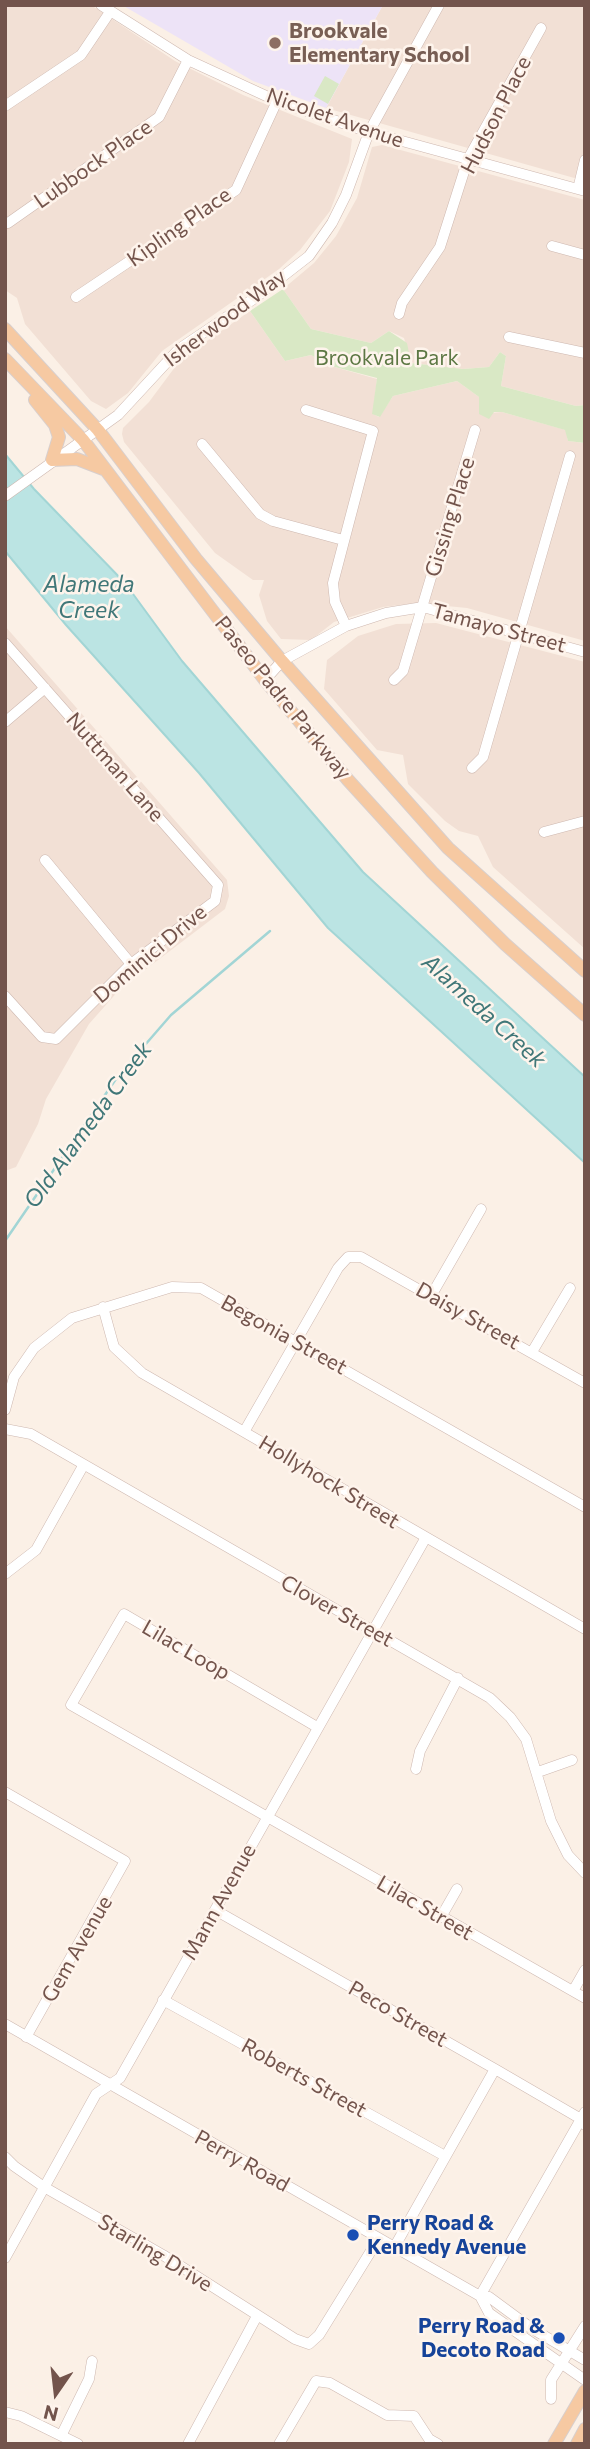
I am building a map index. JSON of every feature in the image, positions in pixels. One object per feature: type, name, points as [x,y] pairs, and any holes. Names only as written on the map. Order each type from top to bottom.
[{"type":"main road","name":"Paseo Padre Parkway","points":[[5,329],[99,430],[196,559],[282,661],[448,848],[585,971]]},
{"type":"main road","name":"Paseo Padre Parkway","points":[[6,360],[83,440],[265,680],[348,780],[432,872],[585,1015]]},
{"type":"main road","points":[[6,360],[55,425],[59,437],[51,461],[77,459],[106,471]]},
{"type":"main road","points":[[555,2444],[585,2391]]},
{"type":"main road","points":[[577,2444],[585,2429]]},
{"type":"street","name":"Isherwood Way","points":[[5,496],[118,415],[179,349],[255,298],[309,256],[332,223],[346,195],[369,132],[439,5]]},
{"type":"street","name":"Nicolet Avenue","points":[[106,8],[188,60],[277,101],[369,132],[581,190]]},
{"type":"street","points":[[5,106],[82,55],[106,8]]},
{"type":"street","name":"Hudson Place","points":[[399,314],[402,303],[440,247],[468,159],[541,28]]},
{"type":"street","name":"Lubbock Place","points":[[8,223],[159,117],[188,60]]},
{"type":"street","name":"Kipling Place","points":[[76,297],[236,190],[277,101]]},
{"type":"street","points":[[581,190],[585,160]]},
{"type":"street","points":[[552,246],[585,255]]},
{"type":"street","points":[[509,337],[585,353]]},
{"type":"street","points":[[306,410],[373,431],[333,583],[335,602],[346,626]]},
{"type":"street","name":"Gissing Place","points":[[394,680],[403,671],[475,430]]},
{"type":"street","points":[[202,444],[260,514],[273,521],[343,540]]},
{"type":"street","points":[[471,768],[483,757],[521,634],[570,456]]},
{"type":"street","name":"Tamayo Street","points":[[265,680],[282,661],[346,626],[386,613],[423,607],[585,652]]},
{"type":"street","name":"Nuttman Lane","points":[[5,643],[218,885],[218,894]]},
{"type":"street","points":[[5,722],[45,688]]},
{"type":"street","points":[[544,832],[585,821]]},
{"type":"street","points":[[45,860],[131,964]]},
{"type":"street","name":"Dominici Drive","points":[[5,996],[42,1037],[50,1041],[56,1039],[131,964],[215,901],[218,894]]},
{"type":"street","points":[[431,1296],[481,1209]]},
{"type":"street","name":"Daisy Street","points":[[297,1341],[338,1268],[348,1257],[361,1257],[585,1383]]},
{"type":"street","name":"Begonia Street","points":[[5,1410],[14,1377],[34,1348],[72,1318],[172,1287],[201,1288],[585,1507]]},
{"type":"street","points":[[532,1352],[569,1288]]},
{"type":"street","name":"Hollyhock Street","points":[[103,1307],[114,1347],[142,1373],[425,1539],[585,1629]]},
{"type":"street","points":[[244,1432],[297,1341]]},
{"type":"street","name":"Clover Street","points":[[5,1429],[31,1434],[489,1698],[510,1717],[526,1739],[551,1821],[568,1855],[585,1873]]},
{"type":"street","points":[[5,1574],[36,1550],[83,1466]]},
{"type":"street","name":"Mann Avenue","points":[[5,2258],[96,2094],[120,2078],[425,1539]]},
{"type":"street","name":"Lilac Loop","points":[[266,1818],[71,1705],[124,1614],[317,1727]]},
{"type":"street","points":[[416,1769],[420,1751],[458,1678]]},
{"type":"street","points":[[538,1772],[572,1760]]},
{"type":"street","name":"Gem Avenue","points":[[5,1792],[125,1861],[26,2037]]},
{"type":"street","name":"Lilac Street","points":[[266,1818],[585,1998]]},
{"type":"street","points":[[441,1917],[457,1889]]},
{"type":"street","name":"Peco Street","points":[[215,1909],[584,2119]]},
{"type":"street","points":[[573,1991],[585,1970]]},
{"type":"street","name":"Roberts Street","points":[[163,2000],[445,2156]]},
{"type":"street","name":"Perry Road","points":[[5,2024],[480,2296],[489,2297],[585,2360]]},
{"type":"street","points":[[395,2246],[495,2069]]},
{"type":"street","points":[[480,2296],[584,2119]]},
{"type":"street","name":"Starling Drive","points":[[5,2157],[44,2187],[163,2255],[295,2339],[309,2344],[319,2335],[379,2238]]},
{"type":"street","name":"Perry Road","points":[[480,2296],[489,2313],[585,2380]]},
{"type":"street","points":[[188,2444],[257,2316]]},
{"type":"street","points":[[551,2399],[548,2389],[585,2326]]},
{"type":"street","points":[[62,2434],[89,2379],[92,2361]]},
{"type":"street","points":[[279,2444],[316,2381],[330,2383],[387,2415],[414,2416],[429,2439],[438,2444]]},
{"type":"street","points":[[5,2412],[62,2434],[78,2444]]},
{"type":"shaded area","points":[[5,5],[91,5],[175,61],[243,95],[352,139],[349,162],[330,211],[300,250],[279,269],[162,351],[128,393],[106,409],[91,401],[25,324],[17,298],[5,290]]},
{"type":"shaded area","name":"Brookvale Elementary School","points":[[122,5],[383,5],[326,108],[253,81]]},
{"type":"shaded area","points":[[383,5],[585,5],[585,181],[326,108]]},
{"type":"shaded area","points":[[382,145],[585,200],[585,405],[576,406],[501,386],[506,356],[500,352],[489,367],[463,369],[411,363],[404,338],[389,331],[371,343],[311,329],[283,289],[314,263],[336,236],[357,198],[372,147]]},
{"type":"shaded area","points":[[250,311],[285,361],[311,355],[331,366],[377,379],[373,414],[379,417],[393,396],[457,381],[479,397],[479,414],[502,412],[566,430],[568,441],[585,443],[585,641],[467,608],[416,603],[383,607],[334,622],[311,640],[281,639],[267,621],[259,595],[264,580],[253,580],[215,553],[124,442],[122,434],[123,428],[149,402],[181,359]]},
{"type":"shaded area","points":[[436,623],[585,662],[585,949],[493,867],[478,836],[459,831],[445,821],[408,784],[403,755],[377,750],[324,689],[327,660],[358,636],[396,624]]},
{"type":"shaded area","points":[[5,626],[227,880],[229,896],[225,909],[120,989],[89,1024],[46,1099],[38,1124],[16,1167],[5,1171]]},
{"type":"green space","points":[[325,76],[339,84],[328,104],[314,96]]},
{"type":"green space","name":"Brookvale Park","points":[[283,289],[311,329],[371,343],[389,331],[407,343],[411,363],[463,369],[489,367],[500,352],[506,356],[501,386],[576,406],[585,405],[585,443],[568,441],[565,430],[502,412],[494,412],[489,419],[479,414],[479,397],[457,381],[393,396],[380,417],[372,414],[377,378],[331,366],[311,355],[285,361],[250,311]]},
{"type":"water","name":"Alameda Creek","points":[[5,454],[34,489],[125,583],[182,661],[363,872],[585,1077],[585,1163],[328,928],[199,773],[66,625],[5,551]]},
{"type":"waterway","name":"Old Alameda Creek","points":[[5,1241],[118,1076],[171,1015],[270,931]]},
{"type":"place","name":"Brookvale Elementary School","points":[[275,43]]},
{"type":"place","name":"Perry Road & Kennedy Avenue","points":[[353,2235]]},
{"type":"place","name":"Perry Road & Decoto Road","points":[[559,2338]]}]
